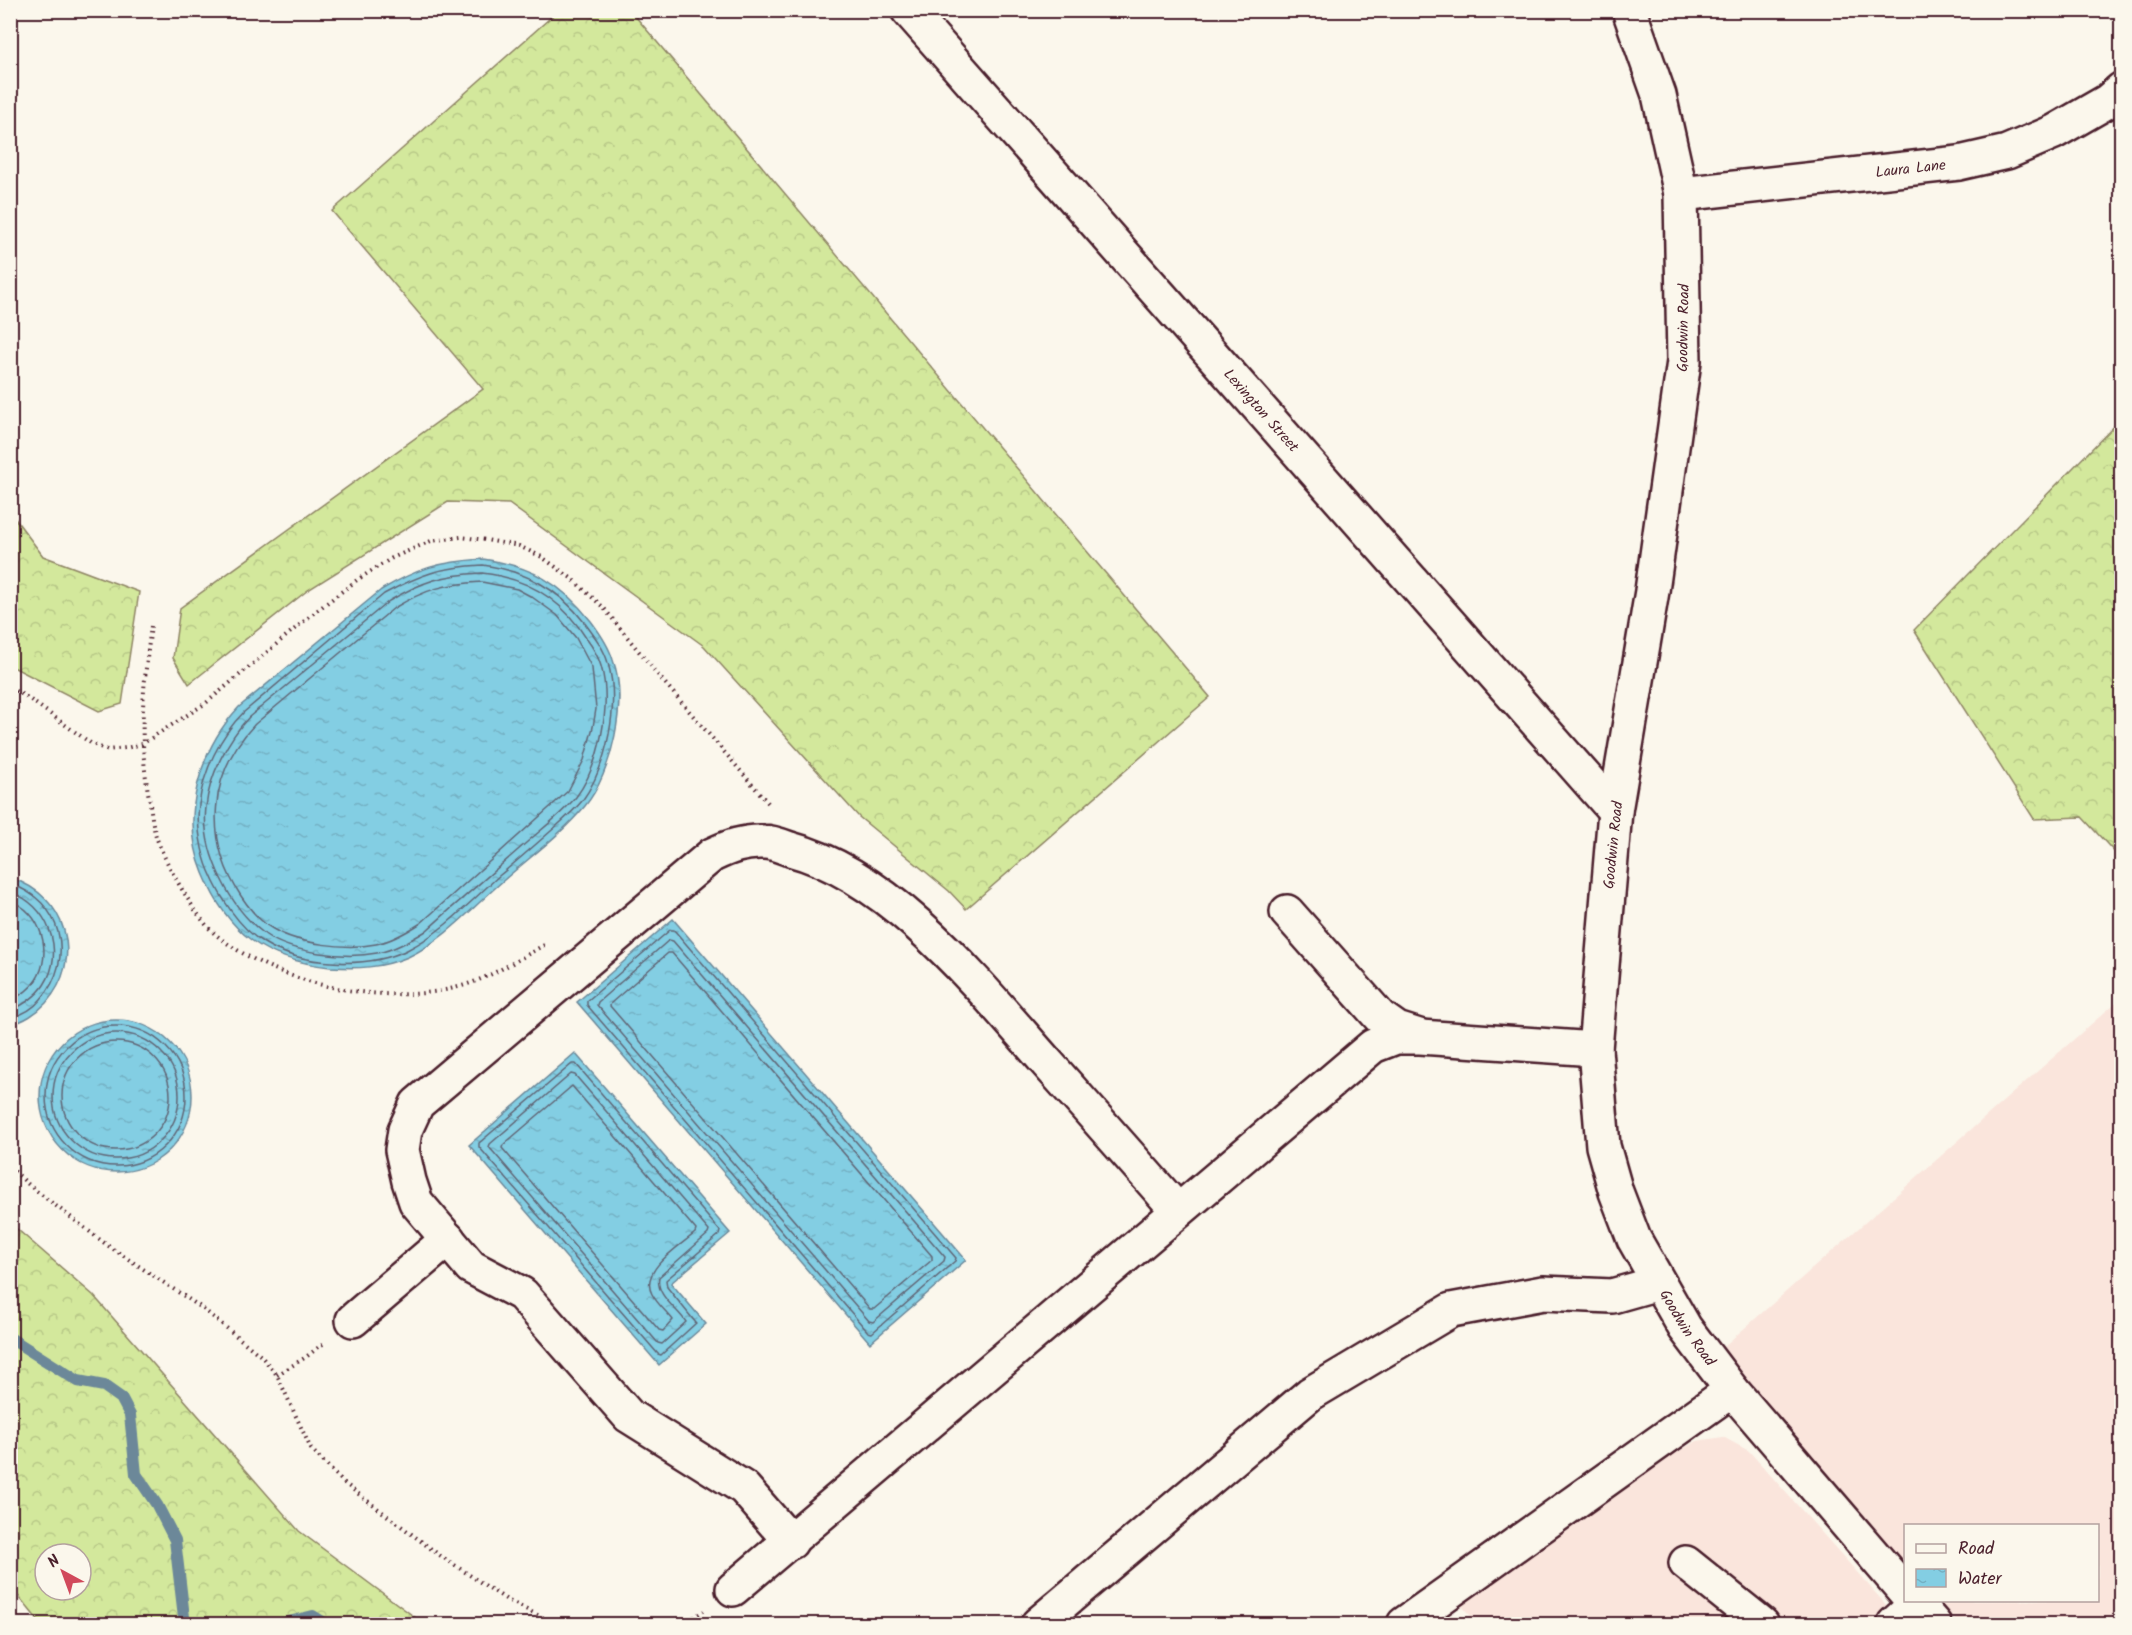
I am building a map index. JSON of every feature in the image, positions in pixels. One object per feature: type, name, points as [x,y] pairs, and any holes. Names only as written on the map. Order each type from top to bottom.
[{"type":"street","name":"Lexington Street","points":[[908,10],[1615,811]]},
{"type":"street","name":"Goodwin Road","points":[[1629,10],[1659,95],[1681,194],[1684,361],[1652,591],[1615,811],[1595,1049],[1603,1146],[1616,1192],[1634,1239],[1685,1328],[1732,1390],[1904,1598]]},
{"type":"street","name":"Laura Lane","points":[[1681,194],[1969,161],[2007,152],[2054,132],[2108,101],[2121,89]]},
{"type":"street","points":[[790,1542],[744,1488],[629,1416],[522,1294],[471,1268],[416,1202],[402,1150],[405,1130],[417,1104],[712,855],[734,844],[765,842],[811,854],[851,875],[921,927],[1010,1021],[1178,1211]]},
{"type":"street","points":[[1287,912],[1380,1017],[1397,1029],[1420,1036]]},
{"type":"street","points":[[733,1589],[1364,1052],[1381,1041],[1396,1037],[1420,1036],[1595,1049]]},
{"type":"street","points":[[353,1320],[448,1239]]},
{"type":"street","points":[[1038,1624],[1310,1394],[1451,1310],[1543,1293],[1612,1296],[1658,1283]]},
{"type":"street","points":[[1404,1624],[1732,1390]]},
{"type":"street","points":[[1686,1563],[1762,1624]]},
{"type":"path","points":[[10,688],[43,708],[92,744],[107,750],[142,744],[206,703],[315,612],[357,580],[392,558],[431,541],[461,537],[519,546],[542,557],[571,578],[603,607],[775,811]]},
{"type":"path","points":[[151,626],[145,674],[142,744],[155,834],[173,874],[213,933],[245,955],[302,979],[347,990],[391,994],[425,993],[465,985],[510,964],[550,941]]},
{"type":"path","points":[[10,1167],[30,1186],[107,1245],[202,1308],[261,1356],[277,1375],[311,1449],[344,1484],[458,1568],[507,1600],[556,1624]]},
{"type":"path","points":[[277,1375],[306,1357],[353,1320]]},
{"type":"shaded area","points":[[2121,998],[2121,1624],[1959,1624],[1939,1602],[2099,1602],[2099,1524],[1904,1524],[1904,1563],[1787,1430],[1723,1347]]},
{"type":"shaded area","points":[[1723,1437],[1749,1451],[1888,1607],[1868,1624],[1478,1624],[1459,1603],[1669,1457],[1697,1441]]},
{"type":"green space","points":[[630,10],[1210,697],[966,909],[949,891],[859,817],[704,646],[509,504],[448,502],[308,590],[189,684],[173,658],[180,608],[483,389],[332,211],[558,11]]},
{"type":"green space","points":[[2121,419],[2121,859],[2082,817],[2034,819],[1914,630]]},
{"type":"green space","points":[[10,512],[43,556],[139,592],[122,704],[99,711],[11,666]]},
{"type":"green space","points":[[10,1223],[93,1295],[299,1531],[424,1624],[41,1624],[11,1587]]},
{"type":"water","points":[[483,559],[516,566],[544,578],[580,608],[601,635],[609,650],[617,676],[618,715],[610,756],[595,792],[566,826],[459,922],[422,950],[408,957],[379,966],[340,968],[286,958],[268,950],[237,928],[224,912],[203,873],[196,852],[193,829],[197,785],[213,743],[239,707],[381,590],[406,576],[429,567]]},
{"type":"water","points":[[11,878],[30,887],[46,899],[57,914],[64,931],[67,949],[65,967],[58,986],[46,1003],[30,1016],[11,1024]]},
{"type":"water","points":[[673,919],[966,1260],[870,1343],[577,1002]]},
{"type":"water","points":[[116,1020],[145,1025],[170,1042],[187,1067],[192,1096],[187,1125],[170,1150],[145,1167],[116,1172],[87,1167],[62,1150],[45,1125],[40,1096],[45,1067],[62,1042],[87,1025]]},
{"type":"water","points":[[575,1053],[730,1233],[671,1283],[706,1324],[659,1365],[469,1145]]},
{"type":"waterway","points":[[10,1338],[78,1381],[104,1386],[121,1398],[130,1415],[136,1474],[157,1505],[175,1540],[184,1617],[187,1624]]},
{"type":"waterway","points":[[281,1624],[313,1616],[326,1624]]}]
